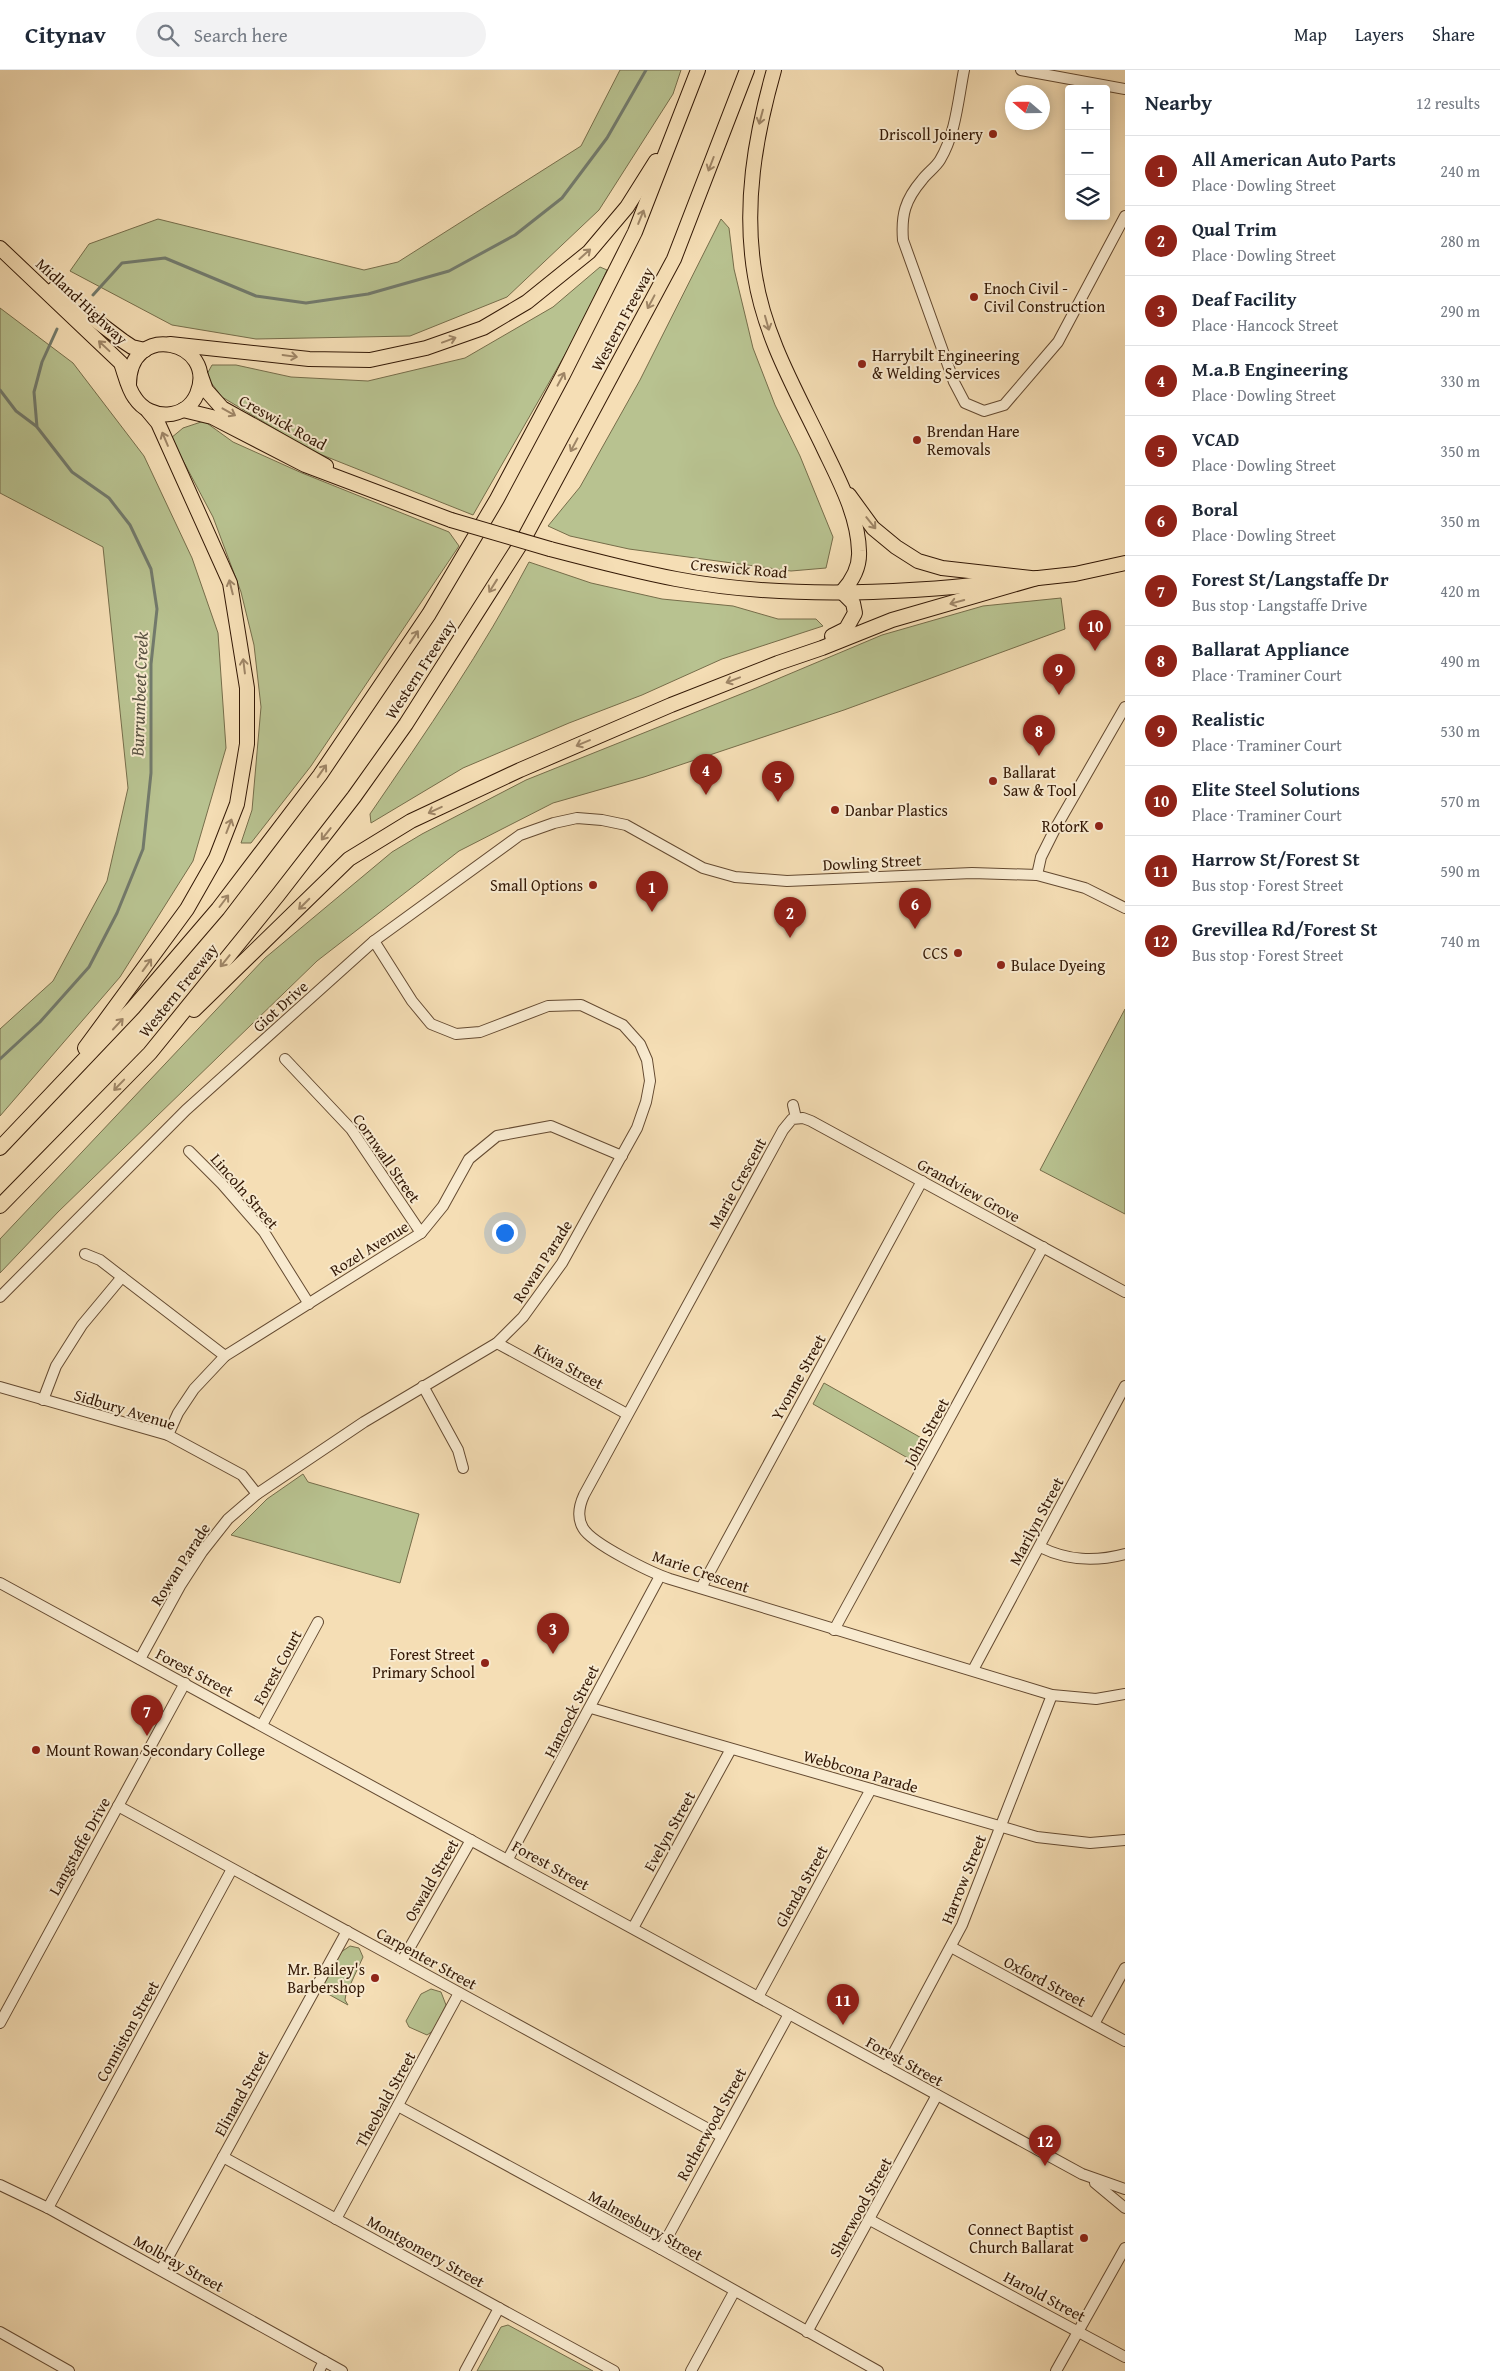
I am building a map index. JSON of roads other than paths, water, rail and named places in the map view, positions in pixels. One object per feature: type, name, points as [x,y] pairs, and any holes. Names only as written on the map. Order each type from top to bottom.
[{"type":"highway","name":"Western Freeway","points":[[0,1148],[133,1008],[218,909],[320,775],[429,614],[497,499],[563,375],[635,232],[698,70]]},
{"type":"highway","name":"Western Freeway","points":[[0,1206],[150,1053],[278,895],[354,796],[406,724],[525,537],[674,259],[748,70]]},
{"type":"highway","points":[[774,70],[759,122],[753,161],[750,222],[755,276],[768,328],[786,373],[842,484],[873,528],[896,547],[918,561],[942,568],[1037,578]]},
{"type":"highway","name":"Midland Highway","points":[[129,386],[132,364],[145,350],[158,344],[309,359],[370,360],[426,348],[483,328],[527,302],[589,252],[627,207],[673,135]]},
{"type":"highway","name":"Midland Highway","points":[[0,236],[55,289],[123,342],[145,350]]},
{"type":"highway","name":"Midland Highway","points":[[0,248],[121,363],[133,397],[158,423],[230,583],[247,688],[247,744],[237,804],[216,858],[187,909],[44,1102]]},
{"type":"highway","points":[[148,411],[163,415],[175,414],[183,410],[195,398],[200,387],[197,363],[181,347],[170,344]]},
{"type":"highway","name":"Creswick Road","points":[[200,375],[206,390],[222,408],[362,487]]},
{"type":"highway","name":"Creswick Road","points":[[183,410],[212,417],[305,465],[451,520],[550,549],[677,580],[748,589],[915,592],[1075,574],[1125,563]]},
{"type":"highway","points":[[778,662],[846,629],[852,622],[855,608],[842,592],[854,575],[860,553],[857,530],[842,484]]},
{"type":"highway","points":[[150,1053],[349,859],[411,821],[520,770],[671,705],[778,662],[892,620],[1037,578]]},
{"type":"street","points":[[964,70],[955,120],[948,142],[940,161],[909,197],[902,218],[903,240],[954,382],[965,402],[984,411],[1004,405],[1058,342],[1125,216]]},
{"type":"street","points":[[1021,70],[1125,89]]},
{"type":"street","points":[[1037,875],[1041,857],[1054,829],[1125,707]]},
{"type":"street","name":"Giot Drive","points":[[0,1297],[186,1110],[374,941],[520,835],[554,823],[577,818],[602,820],[626,825]]},
{"type":"street","name":"Dowling Street","points":[[626,825],[703,868],[735,877],[787,881],[972,873],[1037,875],[1085,888],[1125,908]]},
{"type":"street","name":"Rowan Parade","points":[[140,1659],[180,1586],[202,1552],[228,1519],[257,1494],[423,1386],[497,1343],[523,1317],[562,1263],[637,1128],[646,1102],[650,1081],[647,1060],[640,1044],[622,1024],[580,1005],[548,1006],[480,1032],[456,1034],[431,1024],[412,1001],[374,941]]},
{"type":"street","name":"Cornwall Street","points":[[285,1059],[351,1129],[421,1233]]},
{"type":"street","points":[[793,1106],[796,1118]]},
{"type":"street","name":"Grandview Grove","points":[[796,1118],[811,1121],[1125,1292]]},
{"type":"street","name":"Marie Crescent","points":[[796,1118],[790,1120],[783,1130],[582,1499],[580,1520],[585,1531],[595,1540],[660,1576],[834,1630],[1052,1695],[1096,1699],[1125,1694]]},
{"type":"street","name":"Rozel Avenue","points":[[168,1435],[178,1413],[194,1389],[225,1356],[421,1233],[443,1206],[469,1159],[497,1136],[551,1126],[622,1156]]},
{"type":"street","name":"Lincoln Street","points":[[189,1151],[222,1184],[264,1232],[309,1304]]},
{"type":"street","name":"Yvonne Street","points":[[700,1588],[922,1181]]},
{"type":"street","name":"John Street","points":[[834,1630],[1043,1247]]},
{"type":"street","points":[[85,1254],[100,1260],[225,1356]]},
{"type":"street","points":[[43,1400],[56,1366],[82,1325],[122,1277]]},
{"type":"street","name":"Kiwa Street","points":[[497,1343],[628,1414]]},
{"type":"street","points":[[423,1386],[458,1450],[463,1468]]},
{"type":"street","name":"Marilyn Street","points":[[973,1670],[1125,1386]]},
{"type":"street","name":"Sidbury Avenue","points":[[0,1387],[168,1435],[242,1476],[257,1494]]},
{"type":"street","points":[[1040,1547],[1055,1555],[1092,1560],[1125,1554]]},
{"type":"street","name":"Hancock Street","points":[[508,1859],[591,1708],[601,1684],[660,1576]]},
{"type":"street","name":"Forest Street","points":[[0,1583],[1086,2176]]},
{"type":"street","name":"Forest Court","points":[[262,1725],[318,1622]]},
{"type":"street","name":"Langstaffe Drive","points":[[0,2024],[185,1684]]},
{"type":"street","name":"Harrow Street","points":[[886,2067],[951,1947],[1001,1827],[1052,1695]]},
{"type":"street","name":"Webbcona Parade","points":[[591,1708],[1001,1827],[1064,1842],[1090,1843],[1125,1840]]},
{"type":"street","name":"Evelyn Street","points":[[633,1928],[731,1749]]},
{"type":"street","name":"Glenda Street","points":[[758,1997],[871,1789]]},
{"type":"street","name":"Carpenter Street","points":[[118,1806],[721,2136]]},
{"type":"street","name":"Oswald Street","points":[[402,1962],[471,1840]]},
{"type":"street","name":"Conniston Street","points":[[48,2208],[232,1869]]},
{"type":"street","name":"Elinand Street","points":[[161,2270],[347,1931]]},
{"type":"street","name":"Oxford Street","points":[[951,1947],[1125,2041]]},
{"type":"street","points":[[1094,2024],[1125,1968]]},
{"type":"street","name":"Theobald Street","points":[[336,2219],[459,1993]]},
{"type":"street","name":"Rotherwood Street","points":[[661,2249],[721,2136],[790,2014]]},
{"type":"street","name":"Sherwood Street","points":[[807,2332],[937,2095]]},
{"type":"street","name":"Malmesbury Street","points":[[398,2106],[661,2249],[734,2292],[878,2371]]},
{"type":"street","name":"Montgomery Street","points":[[223,2157],[614,2371]]},
{"type":"street","points":[[1086,2176],[1125,2189]]},
{"type":"street","points":[[1086,2176],[1125,2208]]},
{"type":"street","name":"Molbray Street","points":[[0,2185],[48,2208],[342,2371]]},
{"type":"street","name":"Harold Street","points":[[870,2220],[1125,2357]]},
{"type":"street","points":[[1118,2258],[1125,2237]]},
{"type":"street","points":[[1056,2371],[1077,2330],[1125,2248]]},
{"type":"street","points":[[691,2371],[734,2292]]},
{"type":"street","points":[[465,2371],[499,2308]]},
{"type":"street","points":[[0,2332],[69,2371]]},
{"type":"street","points":[[46,2371],[52,2361]]},
{"type":"street","points":[[319,2371],[324,2361]]},
{"type":"waterway","name":"Burrumbeet Creek","points":[[93,295],[122,263],[165,258],[256,296],[306,303],[368,294],[449,271],[515,235],[562,198],[607,138],[646,70]]},
{"type":"waterway","name":"Burrumbeet Creek","points":[[0,1059],[40,1022],[89,967],[117,913],[143,849],[151,773],[151,664],[157,609],[151,569],[130,525],[109,498],[72,472],[37,427],[34,392],[42,362],[57,329]]},
{"type":"waterway","points":[[0,390],[16,411],[36,426]]},
{"type":"place","name":"Driscoll Joinery","points":[[993,134]]},
{"type":"place","name":"Enoch Civil - Civil Construction","points":[[974,297]]},
{"type":"place","name":"Harrybilt Engineering & Welding Services","points":[[862,364]]},
{"type":"place","name":"Brendan Hare Removals","points":[[917,440]]},
{"type":"place","name":"Elite Steel Solutions","points":[[1095,651]]},
{"type":"place","name":"Realistic","points":[[1059,695]]},
{"type":"place","name":"Ballarat Appliance","points":[[1039,756]]},
{"type":"place","name":"Ballarat Saw & Tool","points":[[993,781]]},
{"type":"place","name":"M.a.B Engineering","points":[[706,795]]},
{"type":"place","name":"VCAD","points":[[778,802]]},
{"type":"place","name":"Danbar Plastics","points":[[835,810]]},
{"type":"place","name":"RotorK","points":[[1099,826]]},
{"type":"place","name":"Small Options","points":[[593,885]]},
{"type":"place","name":"All American Auto Parts","points":[[652,912]]},
{"type":"place","name":"Boral","points":[[915,929]]},
{"type":"place","name":"Qual Trim","points":[[790,938]]},
{"type":"place","name":"CCS","points":[[958,953]]},
{"type":"place","name":"Bulace Dyeing","points":[[1001,965]]},
{"type":"place","name":"Deaf Facility","points":[[553,1654]]},
{"type":"place","name":"Forest Street Primary School","points":[[485,1663]]},
{"type":"place","name":"Forest St/Langstaffe Dr","points":[[147,1736]]},
{"type":"place","name":"Mount Rowan Secondary College","points":[[36,1750]]},
{"type":"place","name":"Mr. Bailey's Barbershop","points":[[375,1978]]},
{"type":"place","name":"Harrow St/Forest St","points":[[843,2025]]},
{"type":"place","name":"Grevillea Rd/Forest St","points":[[1045,2166]]},
{"type":"place","name":"Connect Baptist Church Ballarat","points":[[1084,2238]]}]
